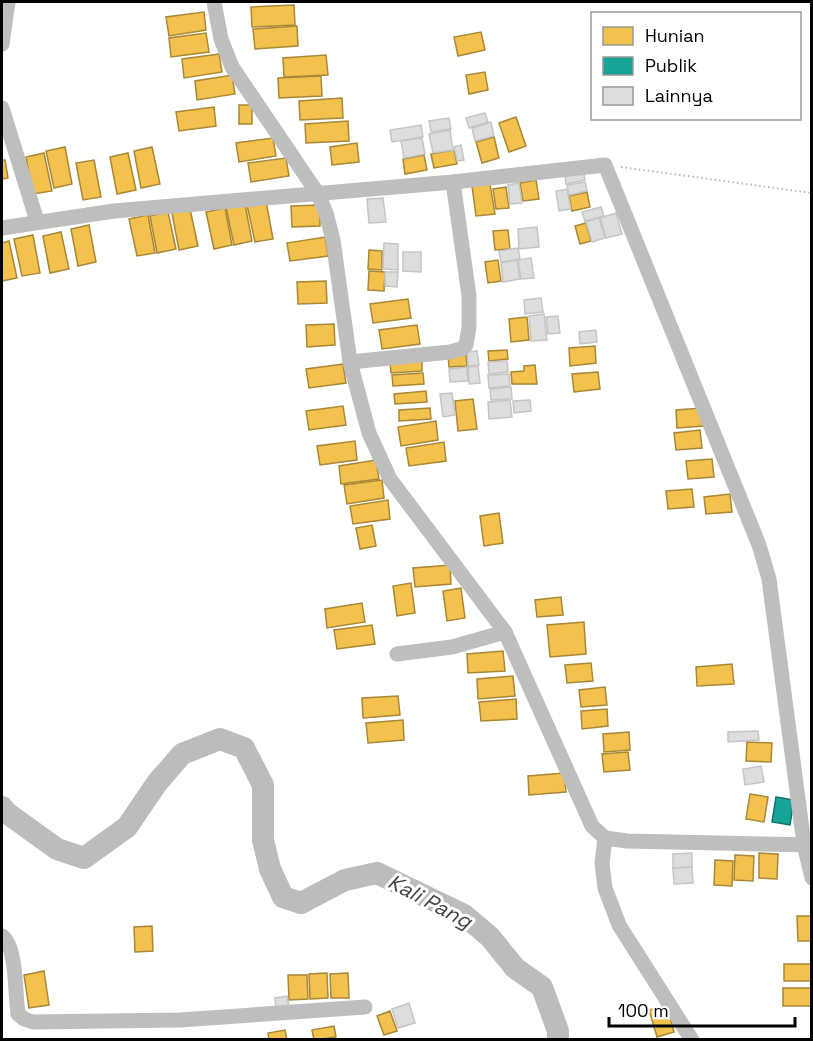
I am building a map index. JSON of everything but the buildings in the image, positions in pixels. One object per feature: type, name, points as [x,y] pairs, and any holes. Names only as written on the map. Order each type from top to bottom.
[{"type":"street","points":[[2,44],[8,2]]},
{"type":"street","points":[[214,2],[220,39],[232,67],[318,194],[326,213],[333,240],[350,362],[369,433],[390,479],[505,633],[592,826],[605,838],[627,841],[808,845]]},
{"type":"street","points":[[2,108],[38,221]]},
{"type":"street","points":[[2,228],[114,211],[453,182],[604,165],[754,534],[769,579],[812,878]]},
{"type":"street","points":[[350,362],[450,352],[466,345],[469,327],[469,296],[453,182]]},
{"type":"street","points":[[397,654],[452,647],[505,633]]},
{"type":"street","points":[[605,838],[602,863],[605,888],[619,925],[692,1040]]},
{"type":"street","points":[[2,936],[11,949],[18,1014],[33,1022],[180,1020],[365,1007]]},
{"type":"path","points":[[604,165],[812,193]]},
{"type":"waterway","name":"Kali Pang","points":[[2,807],[57,849],[84,858],[127,827],[157,783],[182,754],[220,739],[244,748],[263,785],[263,840],[270,869],[283,897],[301,903],[345,880],[377,873],[464,915],[490,937],[515,968],[542,987],[558,1031],[558,1040]]}]
